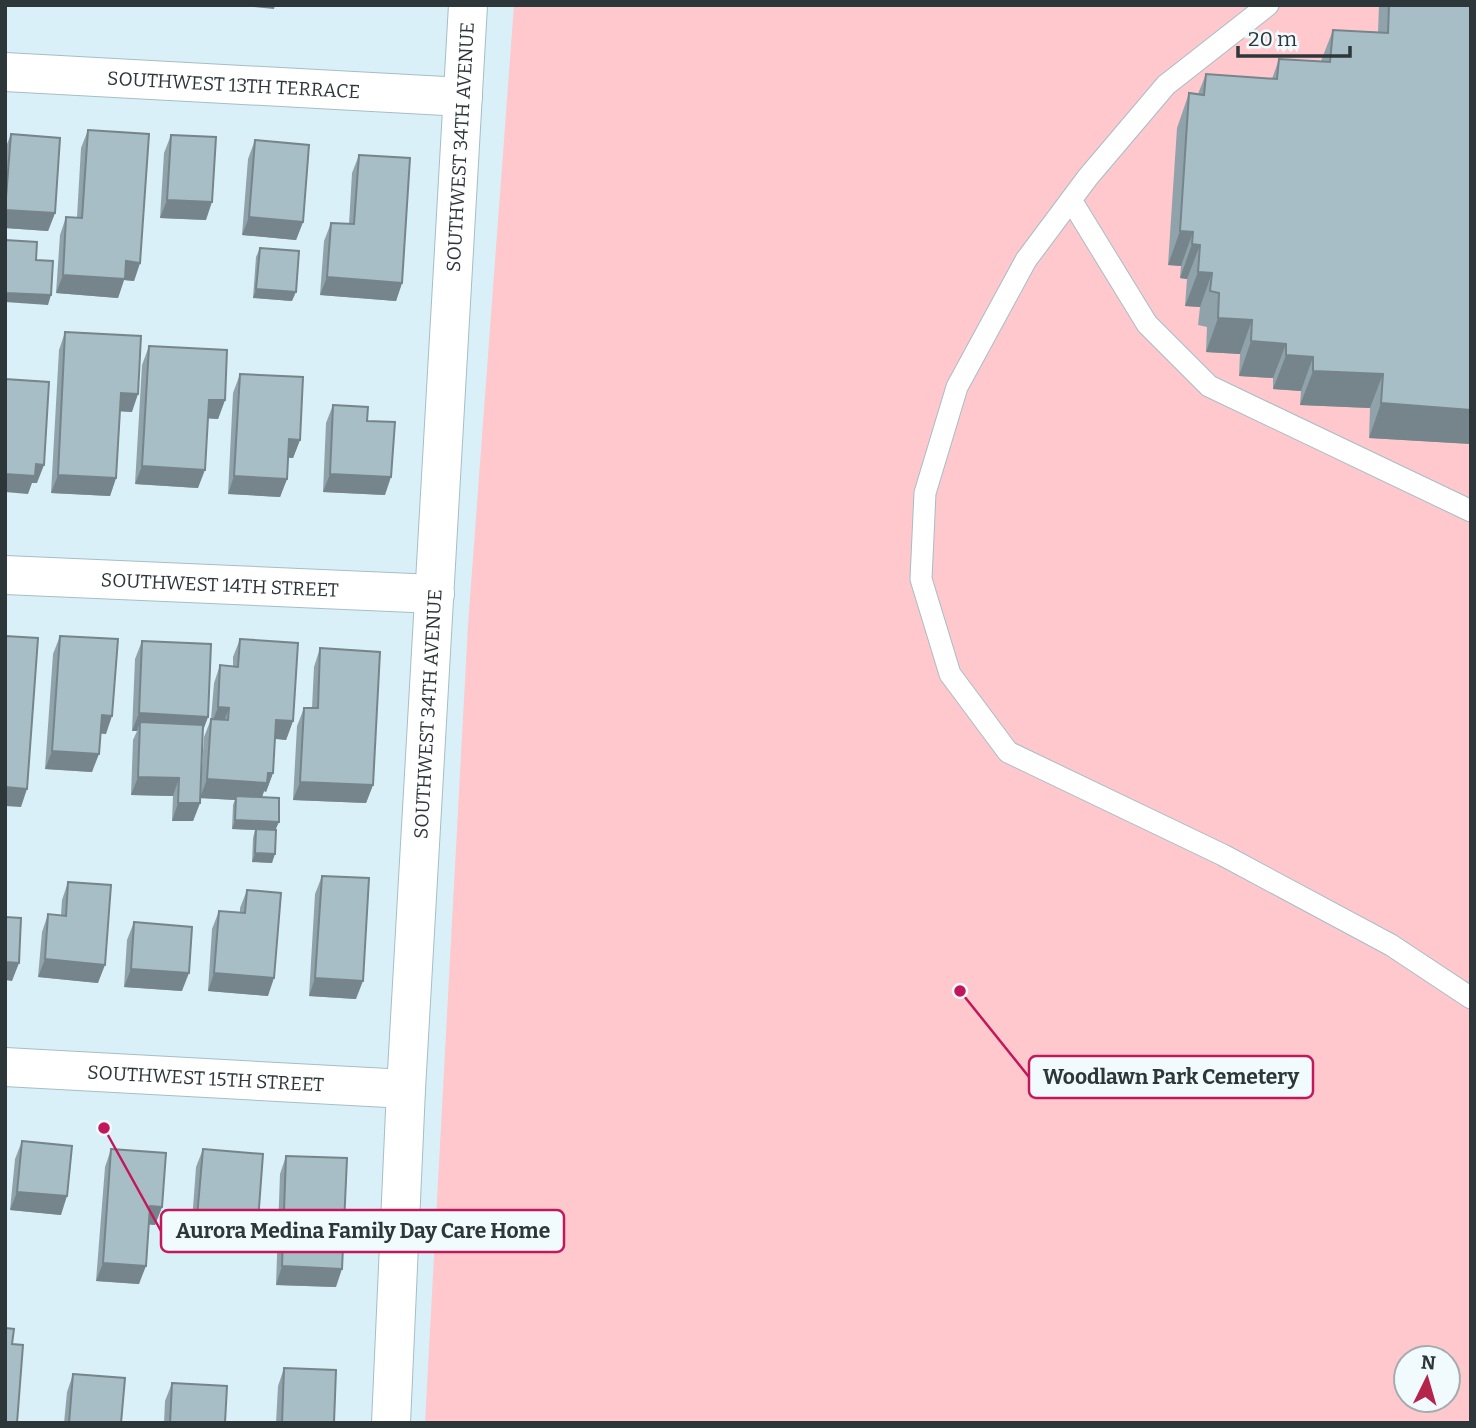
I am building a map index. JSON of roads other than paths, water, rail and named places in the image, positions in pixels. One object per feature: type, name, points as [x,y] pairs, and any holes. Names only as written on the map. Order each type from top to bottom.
[{"type":"street","name":"SOUTHWEST 34TH AVENUE","points":[[391,1423],[406,1089],[468,5]]},
{"type":"street","name":"SOUTHWEST 13TH TERRACE","points":[[5,72],[463,97]]},
{"type":"street","name":"SOUTHWEST 14TH STREET","points":[[5,575],[435,594]]},
{"type":"street","name":"SOUTHWEST 15TH STREET","points":[[5,1067],[406,1089]]},
{"type":"lane","points":[[1268,5],[1166,85],[1071,200],[1026,260],[957,387],[925,493],[921,579],[950,674],[1008,752],[1223,855],[1391,945],[1471,998]]},
{"type":"lane","points":[[1071,200],[1147,324],[1209,386],[1471,511]]},
{"type":"place","name":"Woodlawn Park Cemetery","points":[[960,991]]},
{"type":"place","name":"Aurora Medina Family Day Care Home","points":[[104,1128]]}]
